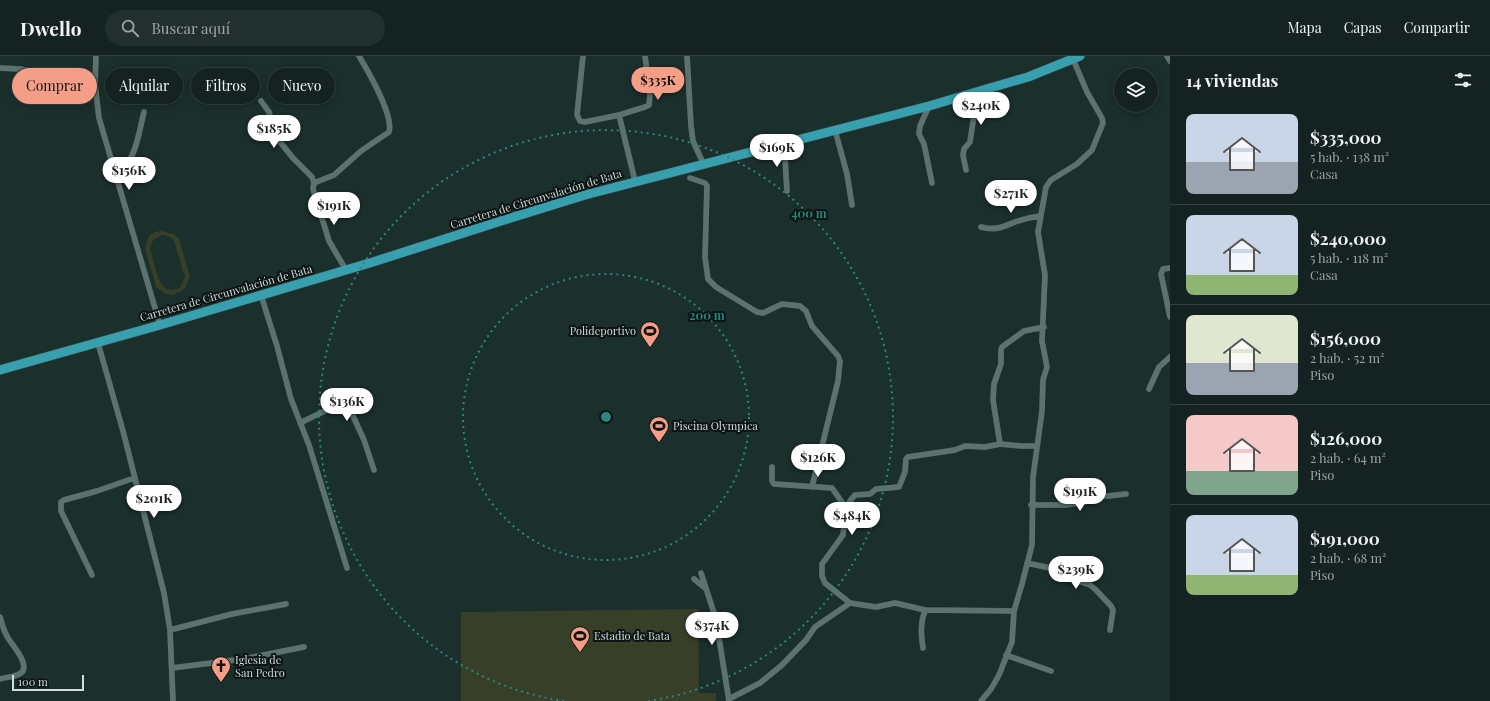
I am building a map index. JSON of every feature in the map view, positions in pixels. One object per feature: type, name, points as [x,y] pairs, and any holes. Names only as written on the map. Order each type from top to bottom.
[{"type":"main road","name":"Carretera de Circunvalación de Bata","points":[[0,370],[98,343],[346,270],[515,216],[636,181],[704,165],[929,106],[1028,76],[1077,58]]},
{"type":"street","points":[[96,56],[95,84],[97,104],[112,165],[160,325]]},
{"type":"street","points":[[314,183],[334,175],[361,151],[389,132],[390,125],[380,93],[359,56]]},
{"type":"street","points":[[583,56],[577,115],[580,121],[586,122],[645,108],[649,105],[650,95],[645,56]]},
{"type":"street","points":[[687,56],[690,126],[693,141],[704,165]]},
{"type":"street","points":[[1167,56],[1170,61]]},
{"type":"street","points":[[981,701],[996,680],[1012,639],[1014,611],[1032,545],[1032,477],[1042,411],[1042,386],[1047,367],[1042,341],[1044,327],[1045,275],[1038,232],[1040,216],[1048,183],[1086,157],[1095,145],[1102,127],[1102,118],[1087,92],[1077,58]]},
{"type":"street","points":[[0,68],[12,69]]},
{"type":"street","points":[[966,170],[963,156],[964,149],[970,142],[974,115],[976,111],[990,99],[990,88]]},
{"type":"street","points":[[261,101],[269,112],[276,136],[293,158],[312,177],[314,183],[313,189],[329,241],[346,270]]},
{"type":"street","points":[[929,106],[920,126],[919,134],[924,144],[932,183]]},
{"type":"street","points":[[112,165],[126,162],[131,158],[136,145],[144,112]]},
{"type":"street","points":[[619,115],[636,181]]},
{"type":"street","points":[[835,130],[847,174],[852,205]]},
{"type":"street","points":[[784,144],[787,191]]},
{"type":"street","points":[[690,178],[705,183],[707,186],[705,257],[708,279],[716,287],[757,312],[762,313],[782,304],[795,305],[803,308],[806,311],[812,326],[838,356],[840,361],[838,381],[812,487]]},
{"type":"street","points":[[981,227],[989,229],[1002,228],[1015,222],[1040,216]]},
{"type":"street","points":[[1170,268],[1163,269],[1161,274],[1170,317]]},
{"type":"street","points":[[261,295],[277,346],[291,399],[309,445],[347,568]]},
{"type":"street","points":[[1000,444],[993,400],[994,384],[1001,364],[1000,350],[1024,331],[1044,327]]},
{"type":"street","points":[[98,343],[123,431],[164,593],[170,630],[173,701]]},
{"type":"street","points":[[1149,389],[1159,367],[1170,357]]},
{"type":"street","points":[[300,424],[343,402],[347,402],[364,440],[374,470]]},
{"type":"street","points":[[1014,611],[924,610],[895,604],[876,607],[850,604],[825,583],[821,570],[822,564],[843,535],[846,508],[855,495],[870,494],[876,488],[898,487],[905,472],[906,460],[908,457],[955,450],[966,446],[985,447],[1000,444],[1037,446]]},
{"type":"street","points":[[772,467],[772,481],[774,484],[834,489],[846,508]]},
{"type":"street","points":[[92,575],[61,511],[61,502],[134,478]]},
{"type":"street","points":[[1031,505],[1066,505],[1085,502],[1089,498],[1126,494]]},
{"type":"street","points":[[1027,563],[1050,568],[1068,578],[1090,585],[1111,606],[1113,610],[1110,630]]},
{"type":"street","points":[[701,573],[716,618],[729,700],[760,683],[782,665],[806,640],[815,627],[850,604]]},
{"type":"street","points":[[694,579],[705,588]]},
{"type":"street","points":[[170,630],[232,614],[286,604]]},
{"type":"street","points":[[923,648],[920,628],[924,610]]},
{"type":"street","points":[[0,618],[8,638],[20,655],[23,667],[23,671],[21,673],[0,679]]},
{"type":"street","points":[[172,668],[243,659],[304,647]]},
{"type":"street","points":[[1006,655],[1051,671]]},
{"type":"green space","points":[[161,231],[174,234],[179,239],[190,277],[186,287],[182,291],[173,295],[166,294],[156,287],[145,248],[149,236],[155,232]],"holes":[[[163,235],[170,237],[174,241],[185,277],[180,288],[172,290],[167,289],[161,283],[150,249],[152,241],[156,238]]]},
{"type":"green space","name":"Estadio de Bata","points":[[698,609],[699,693],[716,693],[716,701],[461,701],[461,612]]},
{"type":"place","name":"Polideportivo","points":[[650,348]]},
{"type":"place","name":"Piscina Olympica","points":[[659,443]]},
{"type":"place","name":"Estadio de Bata","points":[[580,653]]},
{"type":"place","name":"Iglesia de San Pedro","points":[[221,683]]}]
